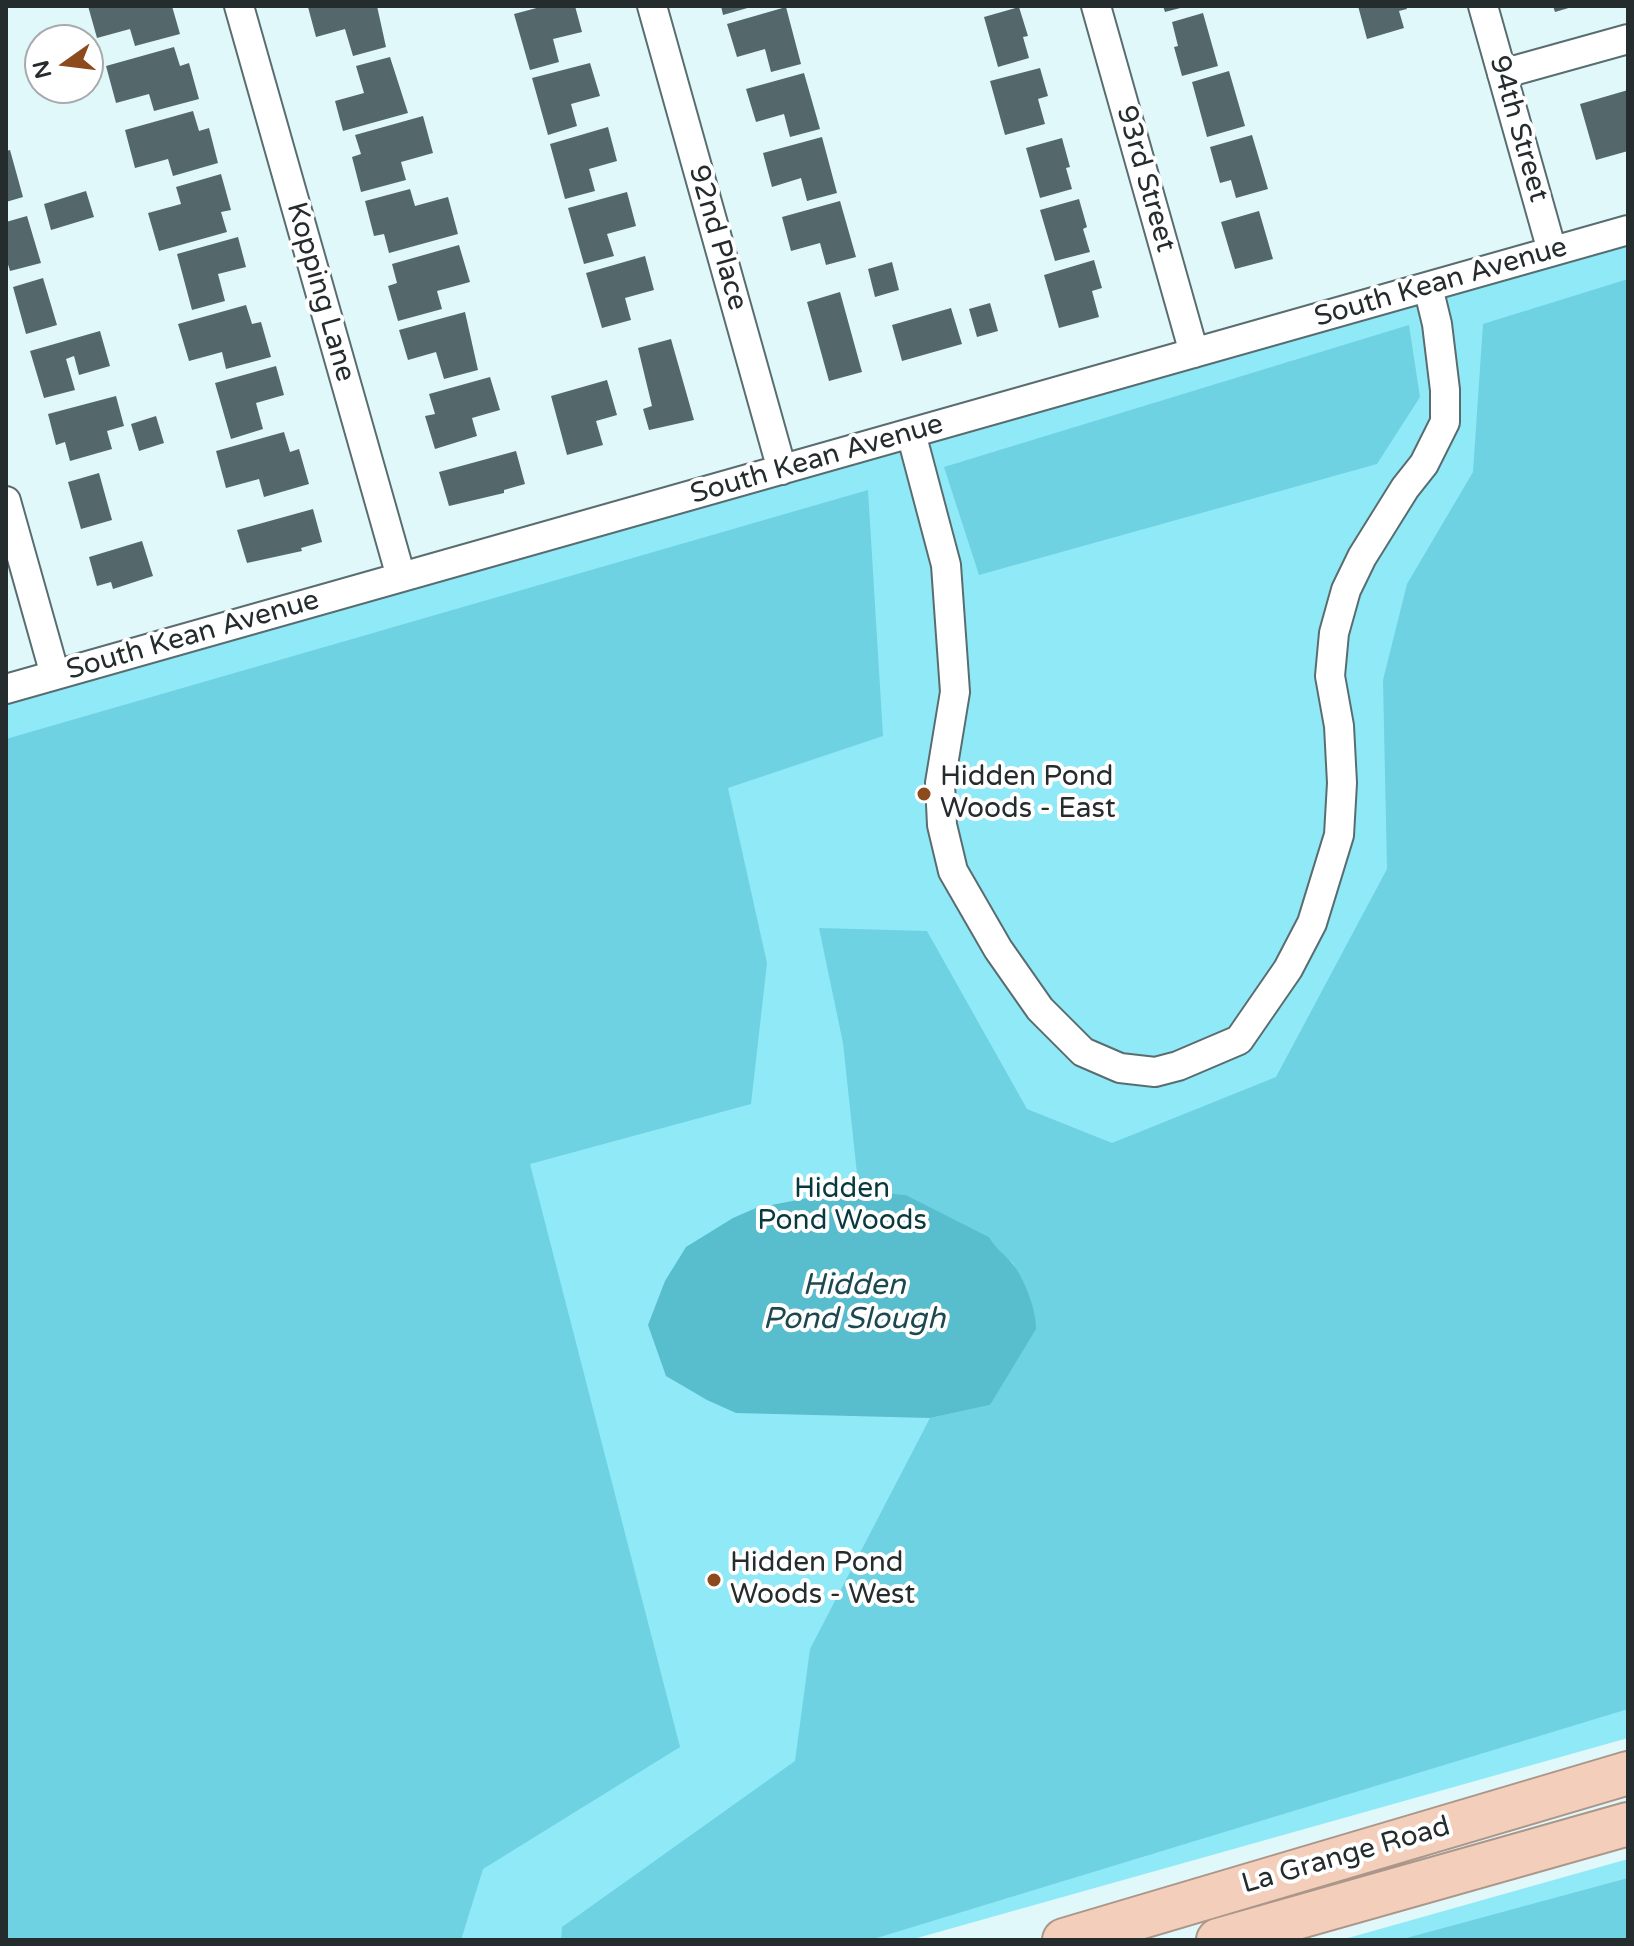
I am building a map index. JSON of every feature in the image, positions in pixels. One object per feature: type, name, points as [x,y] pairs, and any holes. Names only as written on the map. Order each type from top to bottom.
[{"type":"highway","name":"La Grange Road","points":[[1064,1940],[1628,1773]]},
{"type":"highway","name":"La Grange Road","points":[[1218,1940],[1628,1824]]},
{"type":"street","name":"Kopping Lane","points":[[239,6],[401,577]]},
{"type":"street","name":"92nd Place","points":[[652,6],[782,470]]},
{"type":"street","name":"93rd Street","points":[[1096,6],[1194,353]]},
{"type":"street","name":"94th Street","points":[[1483,6],[1552,251]]},
{"type":"street","points":[[1502,74],[1628,39]]},
{"type":"street","name":"South Kean Avenue","points":[[6,689],[1628,230]]},
{"type":"street","points":[[911,433],[946,565],[955,692],[940,783],[942,825],[953,871],[998,949],[1040,1009],[1083,1052],[1120,1068],[1155,1072],[1178,1066],[1239,1040],[1288,969],[1312,923],[1339,835],[1342,783],[1339,726],[1330,676],[1334,633],[1346,590],[1362,557],[1405,488],[1424,464],[1445,422],[1445,390],[1437,324],[1428,287]]},
{"type":"street","points":[[6,501],[55,675]]},
{"type":"green space","name":"Hidden Pond Woods","points":[[1628,228],[1628,1738],[910,1940],[6,1940],[6,691]]},
{"type":"green space","points":[[1628,1859],[1628,1940],[1341,1940]]},
{"type":"shaded area","points":[[1628,279],[1628,1709],[870,1940],[561,1940],[562,1927],[795,1761],[810,1649],[930,1418],[990,1405],[1030,1299],[1013,1263],[994,1247],[989,1237],[906,1195],[859,1192],[843,1043],[819,928],[927,931],[1027,1109],[1112,1143],[1276,1077],[1387,869],[1383,680],[1407,584],[1473,472],[1483,324]]},
{"type":"shaded area","points":[[1409,325],[1420,397],[1377,464],[979,575],[944,467]]},
{"type":"shaded area","points":[[868,490],[883,736],[728,788],[767,963],[751,1104],[530,1164],[680,1747],[483,1869],[461,1940],[6,1940],[6,739]]},
{"type":"shaded area","points":[[1628,1878],[1628,1940],[1399,1940]]},
{"type":"water","name":"Hidden Pond Slough","points":[[849,1190],[906,1195],[989,1237],[1016,1268],[1032,1303],[1036,1329],[990,1405],[930,1418],[736,1413],[666,1376],[648,1325],[665,1281],[686,1247],[733,1218],[756,1208]]},
{"type":"building","points":[[88,6],[172,6],[180,34],[135,46],[130,29],[104,36],[104,24],[93,24]]},
{"type":"building","points":[[377,6],[386,47],[353,56],[345,29],[316,37],[308,7]]},
{"type":"building","points":[[544,6],[575,6],[582,32],[553,39],[559,62],[530,70],[514,14]]},
{"type":"building","points":[[721,6],[751,6],[751,7],[723,15]]},
{"type":"building","points":[[1163,6],[1184,6],[1184,7],[1165,12]]},
{"type":"building","points":[[1358,6],[1406,6],[1407,9],[1399,11],[1404,28],[1367,39]]},
{"type":"building","points":[[1553,6],[1572,6],[1572,7],[1555,12]]},
{"type":"building","points":[[786,7],[801,64],[771,72],[765,49],[737,57],[727,24]]},
{"type":"building","points":[[1019,7],[1028,36],[1023,37],[1029,58],[998,67],[984,17]]},
{"type":"building","points":[[1203,13],[1218,66],[1182,76],[1174,47],[1178,46],[1172,22]]},
{"type":"building","points":[[174,47],[180,66],[189,63],[199,99],[154,111],[149,94],[116,103],[106,66]]},
{"type":"building","points":[[390,57],[408,113],[343,131],[335,101],[364,93],[356,66]]},
{"type":"building","points":[[590,63],[600,96],[571,104],[577,126],[548,135],[532,78]]},
{"type":"building","points":[[1040,68],[1048,96],[1038,99],[1045,124],[1005,135],[990,81]]},
{"type":"building","points":[[1229,71],[1245,126],[1207,137],[1192,82]]},
{"type":"building","points":[[804,73],[820,129],[790,137],[784,114],[756,122],[746,89]]},
{"type":"building","points":[[1628,90],[1628,151],[1596,160],[1580,104]]},
{"type":"building","points":[[193,111],[199,131],[209,128],[218,163],[173,176],[168,159],[135,168],[125,130]]},
{"type":"building","points":[[423,116],[433,153],[401,162],[406,180],[361,192],[352,157],[361,154],[355,135]]},
{"type":"building","points":[[608,127],[617,161],[589,169],[595,191],[565,199],[550,144]]},
{"type":"building","points":[[1252,135],[1268,189],[1236,198],[1231,180],[1220,183],[1210,147]]},
{"type":"building","points":[[822,137],[837,193],[807,201],[801,178],[772,187],[763,153]]},
{"type":"building","points":[[1062,138],[1072,189],[1040,198],[1026,148]]},
{"type":"building","points":[[10,150],[23,197],[6,202],[6,151]]},
{"type":"building","points":[[221,174],[231,210],[221,212],[227,232],[159,251],[148,213],[181,204],[176,187]]},
{"type":"building","points":[[410,189],[415,206],[448,197],[458,234],[389,253],[384,234],[374,236],[365,201]]},
{"type":"building","points":[[86,191],[94,217],[51,230],[44,204]]},
{"type":"building","points":[[627,192],[636,226],[607,234],[614,256],[584,264],[568,208]]},
{"type":"building","points":[[1079,199],[1090,252],[1055,261],[1040,210]]},
{"type":"building","points":[[840,201],[856,257],[826,265],[820,243],[791,251],[782,217]]},
{"type":"building","points":[[1259,211],[1273,259],[1235,269],[1221,222]]},
{"type":"building","points":[[27,216],[41,263],[10,271],[6,258],[6,222]]},
{"type":"building","points":[[238,237],[246,267],[218,274],[225,301],[192,310],[177,254]]},
{"type":"building","points":[[459,245],[470,282],[437,291],[442,309],[398,321],[388,286],[397,283],[392,264]]},
{"type":"building","points":[[645,256],[654,290],[625,298],[631,320],[602,328],[586,273]]},
{"type":"building","points":[[1094,260],[1102,288],[1092,291],[1099,317],[1059,328],[1044,275]]},
{"type":"building","points":[[892,262],[899,290],[875,297],[868,269]]},
{"type":"building","points":[[43,278],[57,325],[26,334],[13,287]]},
{"type":"building","points":[[840,292],[862,372],[829,381],[807,302]]},
{"type":"building","points":[[990,303],[998,331],[977,337],[969,309]]},
{"type":"building","points":[[246,305],[252,324],[261,322],[271,357],[226,369],[222,352],[189,361],[178,324]]},
{"type":"building","points":[[951,308],[962,344],[902,361],[892,325]]},
{"type":"building","points":[[465,312],[478,370],[444,379],[436,352],[408,360],[399,330]]},
{"type":"building","points":[[100,331],[110,366],[79,375],[74,356],[66,359],[75,390],[44,398],[30,351]]},
{"type":"building","points":[[671,339],[694,420],[649,430],[643,409],[652,406],[638,348]]},
{"type":"building","points":[[276,366],[284,395],[256,403],[263,429],[231,439],[215,383]]},
{"type":"building","points":[[490,377],[500,410],[472,418],[477,436],[435,449],[425,416],[435,414],[429,394]]},
{"type":"building","points":[[607,380],[617,415],[596,421],[603,445],[567,455],[551,396]]},
{"type":"building","points":[[116,396],[124,426],[107,431],[112,449],[70,461],[65,442],[56,445],[48,414]]},
{"type":"building","points":[[156,416],[164,443],[139,451],[131,424]]},
{"type":"building","points":[[284,432],[290,452],[299,449],[309,484],[264,497],[259,479],[226,488],[216,451]]},
{"type":"building","points":[[516,451],[525,484],[504,490],[504,493],[449,506],[439,472]]},
{"type":"building","points":[[99,473],[112,520],[81,529],[68,482]]},
{"type":"building","points":[[313,509],[322,542],[301,548],[302,551],[247,563],[237,530]]},
{"type":"building","points":[[142,541],[153,576],[113,589],[111,582],[97,586],[89,557]]},
{"type":"place","name":"Hidden Pond Woods - East","points":[[924,794]]},
{"type":"place","name":"Hidden Pond Woods - West","points":[[714,1580]]}]
